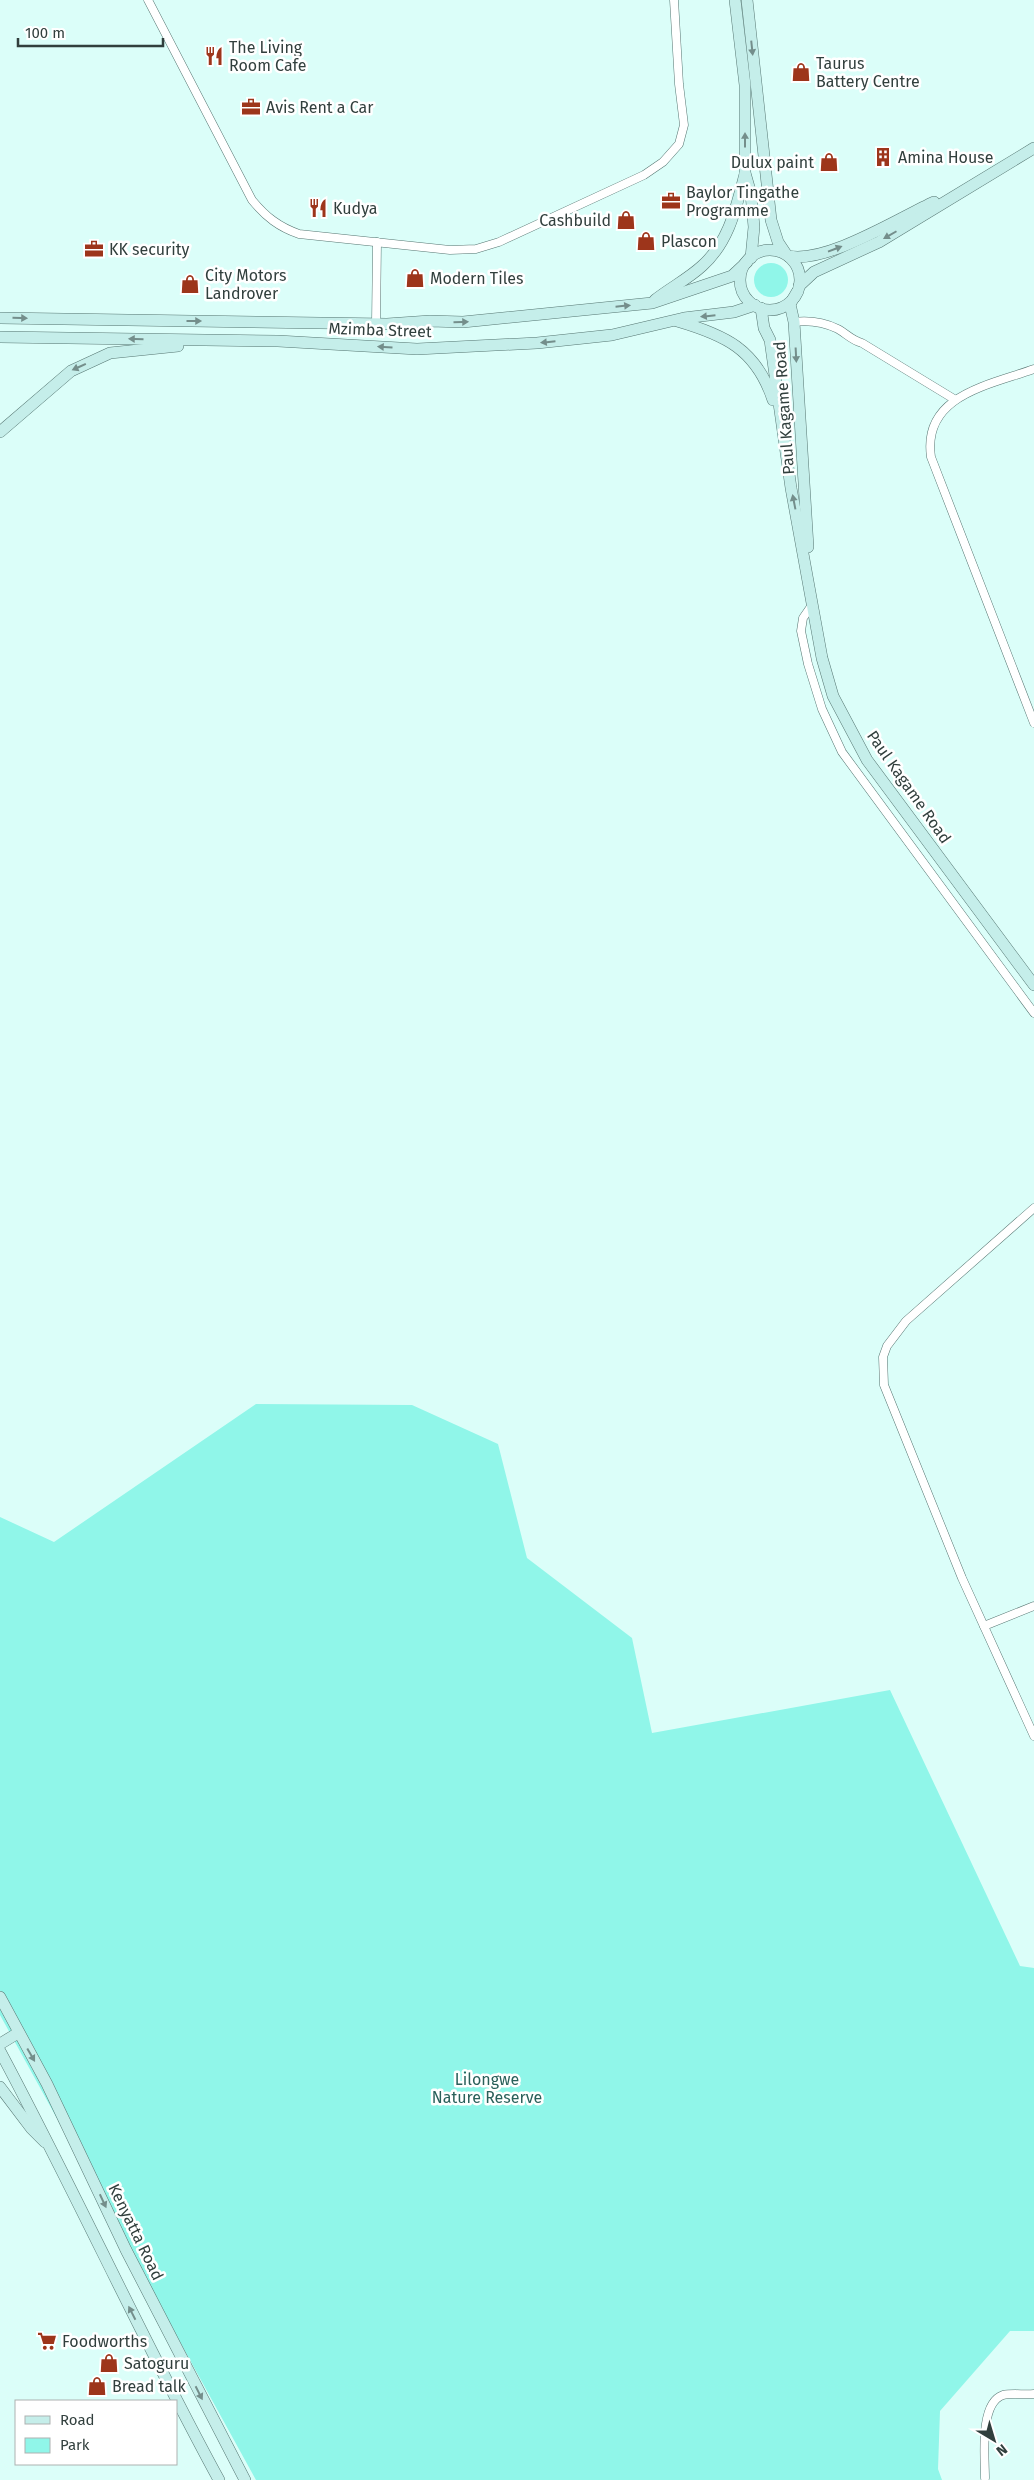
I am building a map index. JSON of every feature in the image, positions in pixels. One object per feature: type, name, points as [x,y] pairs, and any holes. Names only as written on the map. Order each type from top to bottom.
[{"type":"main road","points":[[735,0],[744,85],[745,173],[751,194],[754,227],[749,260]]},
{"type":"main road","points":[[747,0],[772,220],[778,242],[798,269],[798,289]]},
{"type":"main road","points":[[961,191],[838,248],[814,256],[787,255],[771,250],[763,251],[749,260],[743,269],[741,285],[748,300],[758,306],[772,309],[782,307],[791,301],[798,289],[814,272],[879,242],[1034,148]]},
{"type":"main road","points":[[652,303],[701,267],[715,254],[726,237],[745,173]]},
{"type":"main road","name":"Mzimba Street","points":[[0,318],[376,324],[463,322],[652,303],[732,276],[749,260]]},
{"type":"main road","name":"Paul Kagame Road","points":[[798,289],[790,304],[794,322],[810,584],[812,606],[822,658],[833,696],[854,740],[892,795],[1034,985]]},
{"type":"main road","name":"Mzimba Street","points":[[0,337],[229,340],[418,349],[537,343],[602,336],[674,320],[734,312],[758,306]]},
{"type":"main road","name":"Paul Kagame Road","points":[[758,306],[770,340],[791,488],[810,584]]},
{"type":"main road","points":[[674,320],[706,330],[733,342],[751,358],[767,383],[782,428]]},
{"type":"main road","points":[[0,432],[71,370],[110,353],[229,340]]},
{"type":"main road","name":"Kenyatta Road","points":[[0,1997],[47,2084],[126,2250],[245,2480]]},
{"type":"main road","points":[[0,2044],[18,2033]]},
{"type":"main road","points":[[0,2051],[53,2150],[106,2263],[177,2400]]},
{"type":"main road","points":[[0,2087],[31,2128],[53,2150]]},
{"type":"main road","points":[[178,2401],[219,2480]]},
{"type":"street","points":[[148,0],[252,200],[263,214],[281,227],[299,234],[450,250],[476,249],[498,242],[572,210],[644,175],[663,162],[679,144],[684,125],[679,84],[674,0]]},
{"type":"street","points":[[376,324],[377,242]]},
{"type":"street","points":[[794,322],[812,320],[839,330],[852,340],[862,343],[954,399]]},
{"type":"street","points":[[1034,369],[954,399],[944,409],[930,438],[931,457],[1034,723]]},
{"type":"street","points":[[812,606],[803,618],[801,631],[808,664],[822,709],[842,752],[1034,1013]]},
{"type":"street","points":[[1034,1208],[906,1321],[887,1346],[883,1357],[884,1385],[962,1578],[1034,1736]]},
{"type":"street","points":[[984,1626],[1034,1606]]},
{"type":"street","points":[[985,2478],[986,2424],[989,2410],[995,2400],[1004,2395],[1034,2394]]},
{"type":"green space","points":[[771,263],[783,268],[788,280],[783,292],[771,297],[759,292],[754,280],[759,268]]},
{"type":"green space","name":"Lilongwe Nature Reserve","points":[[256,1404],[412,1405],[498,1444],[527,1558],[632,1638],[652,1733],[890,1690],[1020,1966],[1034,1968],[1034,2331],[1010,2331],[940,2411],[938,2469],[942,2480],[256,2480],[0,2015],[0,1517],[54,1542]]},
{"type":"place","name":"The Living Room Cafe","points":[[214,56]]},
{"type":"place","name":"Taurus Battery Centre","points":[[801,72]]},
{"type":"place","name":"Avis Rent a Car","points":[[251,107]]},
{"type":"place","name":"Amina House","points":[[883,157]]},
{"type":"place","name":"Dulux paint","points":[[829,162]]},
{"type":"place","name":"Baylor Tingathe Programme","points":[[671,201]]},
{"type":"place","name":"Kudya","points":[[318,208]]},
{"type":"place","name":"Cashbuild","points":[[626,220]]},
{"type":"place","name":"Plascon","points":[[646,241]]},
{"type":"place","name":"KK security","points":[[94,249]]},
{"type":"place","name":"Modern Tiles","points":[[415,278]]},
{"type":"place","name":"City Motors Landrover","points":[[190,284]]},
{"type":"place","name":"Foodworths","points":[[47,2341]]},
{"type":"place","name":"Satoguru","points":[[109,2363]]},
{"type":"place","name":"Bread talk","points":[[97,2386]]}]
